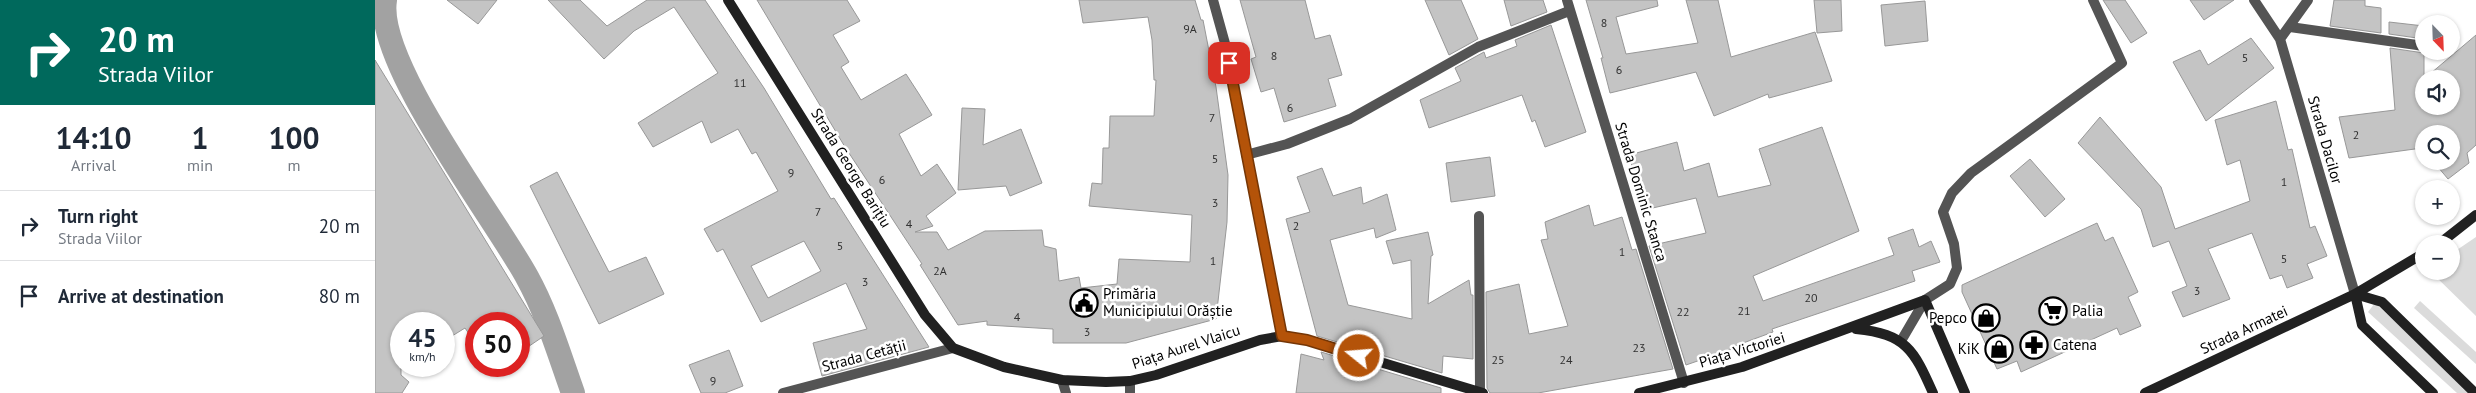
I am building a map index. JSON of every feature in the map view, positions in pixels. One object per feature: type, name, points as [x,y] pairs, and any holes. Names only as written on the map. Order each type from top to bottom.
[{"type":"main road","name":"Strada George Barițiu","points":[[728,0],[925,315],[953,348]]},
{"type":"main road","points":[[2450,235],[2476,215]]},
{"type":"main road","name":"Strada Armatei","points":[[2145,393],[2355,294],[2415,258]]},
{"type":"main road","points":[[2433,393],[2362,325],[2355,294],[2382,302],[2475,393]]},
{"type":"main road","name":"Piața Victoriei","points":[[1639,393],[1742,368],[1853,329],[1925,300]]},
{"type":"main road","points":[[1925,300],[1965,393]]},
{"type":"main road","name":"Piața Victoriei","points":[[1853,329],[1881,331],[1901,342],[1917,358],[1933,393]]},
{"type":"main road","name":"Piața Aurel Vlaicu","points":[[953,348],[1004,367],[1062,380],[1105,382],[1130,381],[1156,375],[1244,344],[1282,336]]},
{"type":"main road","points":[[1282,336],[1307,340],[1482,393]]},
{"type":"street","points":[[1213,0],[1225,47],[1282,336]]},
{"type":"street","name":"Strada Dominic Stanca","points":[[1567,0],[1683,383]]},
{"type":"street","points":[[1901,342],[1925,300],[1950,284],[1957,268],[1954,244],[1943,212],[1952,193],[1971,173],[2122,62],[2093,0]]},
{"type":"street","name":"Strada Dacilor","points":[[2254,0],[2280,39],[2355,294]]},
{"type":"street","points":[[2280,39],[2308,0]]},
{"type":"street","points":[[1246,155],[1287,144],[1350,119],[1478,47],[1569,11]]},
{"type":"street","points":[[2290,27],[2415,45]]},
{"type":"street","points":[[1479,216],[1482,393]]},
{"type":"street","name":"Strada Cetății","points":[[783,393],[953,348]]},
{"type":"street","points":[[1062,380],[1066,393]]},
{"type":"street","points":[[1130,381],[1130,393]]},
{"type":"shaded area","points":[[2476,237],[2476,316],[2439,280],[2460,280],[2460,248]]},
{"type":"shaded area","points":[[2420,301],[2476,352],[2476,364],[2414,308]]},
{"type":"shaded area","points":[[2375,303],[2472,393],[2457,393],[2368,312]]},
{"type":"building","points":[[447,0],[497,0],[478,24]]},
{"type":"building","points":[[548,0],[580,0],[607,26],[647,0],[705,0],[764,88],[831,199],[834,198],[929,347],[822,376],[813,343],[867,329],[846,283],[761,322],[723,249],[717,252],[704,229],[778,191],[756,152],[752,154],[738,129],[711,143],[702,121],[653,147],[638,123],[718,73],[674,7],[634,31],[604,59]],"holes":[[[804,241],[821,271],[768,298],[751,266]]]},
{"type":"building","points":[[757,0],[847,0],[860,21],[833,35],[849,62],[841,67],[861,100],[906,74],[932,115],[899,134],[921,176],[937,164],[956,193],[926,216],[933,226],[915,232],[937,232],[948,250],[985,231],[1042,230],[1044,246],[1056,249],[1059,281],[1079,277],[1081,288],[1117,284],[1119,259],[1190,262],[1192,215],[1089,206],[1092,183],[1102,184],[1103,148],[1109,148],[1110,116],[1154,116],[1156,80],[1154,80],[1152,40],[1148,17],[1083,23],[1079,0],[1195,0],[1201,20],[1203,20],[1216,87],[1228,175],[1227,222],[1216,319],[1126,343],[1053,343],[1053,329],[987,325],[987,321],[958,325],[920,265],[922,264],[845,147]]},
{"type":"building","points":[[1240,0],[1305,0],[1315,39],[1330,35],[1342,75],[1328,79],[1336,106],[1284,122],[1274,88],[1261,92],[1251,59],[1256,57]]},
{"type":"building","points":[[1425,0],[1461,0],[1478,39],[1449,55]]},
{"type":"building","points":[[1504,0],[1543,0],[1547,12],[1511,26]]},
{"type":"building","points":[[1586,0],[1657,0],[1658,6],[1616,17],[1626,54],[1698,43],[1686,0],[1718,0],[1731,57],[1815,32],[1832,81],[1769,98],[1768,94],[1714,116],[1696,72],[1610,93],[1601,58],[1603,58]]},
{"type":"building","points":[[1814,0],[1841,0],[1842,31],[1817,33]]},
{"type":"building","points":[[2103,0],[2125,0],[2147,33],[2131,43]]},
{"type":"building","points":[[2190,0],[2234,0],[2204,20]]},
{"type":"building","points":[[2334,0],[2365,0],[2365,6],[2381,8],[2381,33],[2330,26]]},
{"type":"building","points":[[1925,1],[1928,41],[1885,46],[1881,5]]},
{"type":"building","points":[[2389,22],[2415,25],[2415,38],[2389,34]]},
{"type":"building","points":[[1551,25],[1586,132],[1545,147],[1535,120],[1532,122],[1522,95],[1429,128],[1420,100],[1461,81],[1455,68],[1484,52],[1486,58],[1517,46],[1515,40]]},
{"type":"building","points":[[2476,35],[2476,145],[2467,153],[2469,163],[2460,170],[2460,125],[2415,125],[2415,149],[2349,158],[2339,117],[2395,110],[2390,48],[2415,52],[2415,60],[2424,60],[2424,70],[2415,70],[2415,115],[2460,115],[2460,70],[2435,70],[2446,60],[2460,60],[2460,49]]},
{"type":"building","points":[[2251,38],[2274,68],[2206,121],[2173,62],[2200,50],[2208,65]]},
{"type":"building","points":[[375,60],[529,312],[465,312],[465,328],[455,334],[455,312],[390,312],[390,377],[403,377],[409,382],[402,393],[375,393]]},
{"type":"building","points":[[2276,101],[2288,150],[2292,149],[2310,228],[2315,226],[2327,256],[2307,264],[2313,278],[2287,288],[2282,275],[2270,279],[2252,233],[2208,249],[2230,299],[2183,317],[2172,292],[2187,286],[2169,241],[2153,247],[2141,209],[2078,143],[2100,117],[2161,187],[2175,229],[2250,201],[2240,160],[2227,165],[2215,120]]},
{"type":"building","points":[[962,108],[985,109],[983,145],[1021,129],[1042,183],[1010,196],[1006,186],[958,190]]},
{"type":"building","points":[[1822,127],[1859,231],[1753,276],[1763,301],[1894,255],[1888,238],[1913,229],[1919,247],[1931,241],[1940,262],[1912,271],[1915,281],[1772,329],[1773,332],[1735,346],[1735,348],[1686,365],[1649,246],[1706,233],[1696,198],[1644,210],[1629,155],[1677,142],[1684,171],[1709,163],[1718,197],[1771,185],[1759,149]]},
{"type":"building","points":[[1490,157],[1495,196],[1451,202],[1446,163]]},
{"type":"building","points":[[2030,159],[2065,199],[2045,217],[2010,176]]},
{"type":"building","points":[[1322,168],[1333,196],[1361,187],[1363,204],[1387,194],[1396,230],[1376,238],[1374,228],[1330,240],[1348,305],[1412,319],[1411,260],[1393,264],[1386,241],[1428,232],[1433,255],[1431,256],[1428,304],[1469,280],[1471,295],[1473,295],[1473,359],[1443,356],[1442,373],[1317,336],[1286,219],[1310,212],[1297,177]]},
{"type":"building","points":[[2440,170],[2460,170],[2448,179]]},
{"type":"building","points":[[557,172],[609,272],[646,257],[664,294],[599,324],[530,186]]},
{"type":"building","points":[[1589,205],[1594,226],[1622,217],[1632,250],[1636,249],[1673,369],[1538,393],[1490,393],[1487,388],[1486,292],[1519,284],[1529,334],[1568,326],[1541,240],[1548,239],[1545,222]]},
{"type":"building","name":"Palia","points":[[2097,223],[2105,241],[2113,237],[2138,292],[2128,297],[2141,326],[2120,335],[2117,328],[2021,372],[2017,361],[1997,369],[1962,292],[1962,285]]},
{"type":"building","points":[[530,313],[544,336],[530,346]]},
{"type":"building","points":[[729,350],[743,386],[725,393],[701,393],[689,365]]},
{"type":"building","points":[[1321,352],[1441,388],[1441,393],[1296,393],[1301,354],[1324,360]]},
{"type":"waterway","points":[[385,0],[387,28],[398,62],[440,140],[527,277],[547,319],[573,393]]},
{"type":"place","name":"Primăria Municipiului Orăștie","points":[[1084,303]]},
{"type":"place","name":"Palia","points":[[2053,311]]},
{"type":"place","name":"Pepco","points":[[1986,318]]},
{"type":"place","name":"Catena","points":[[2034,345]]},
{"type":"place","name":"KiK","points":[[1999,349]]},
{"type":"route","points":[[1229,63],[1282,336],[1307,340],[1359,356]]}]
